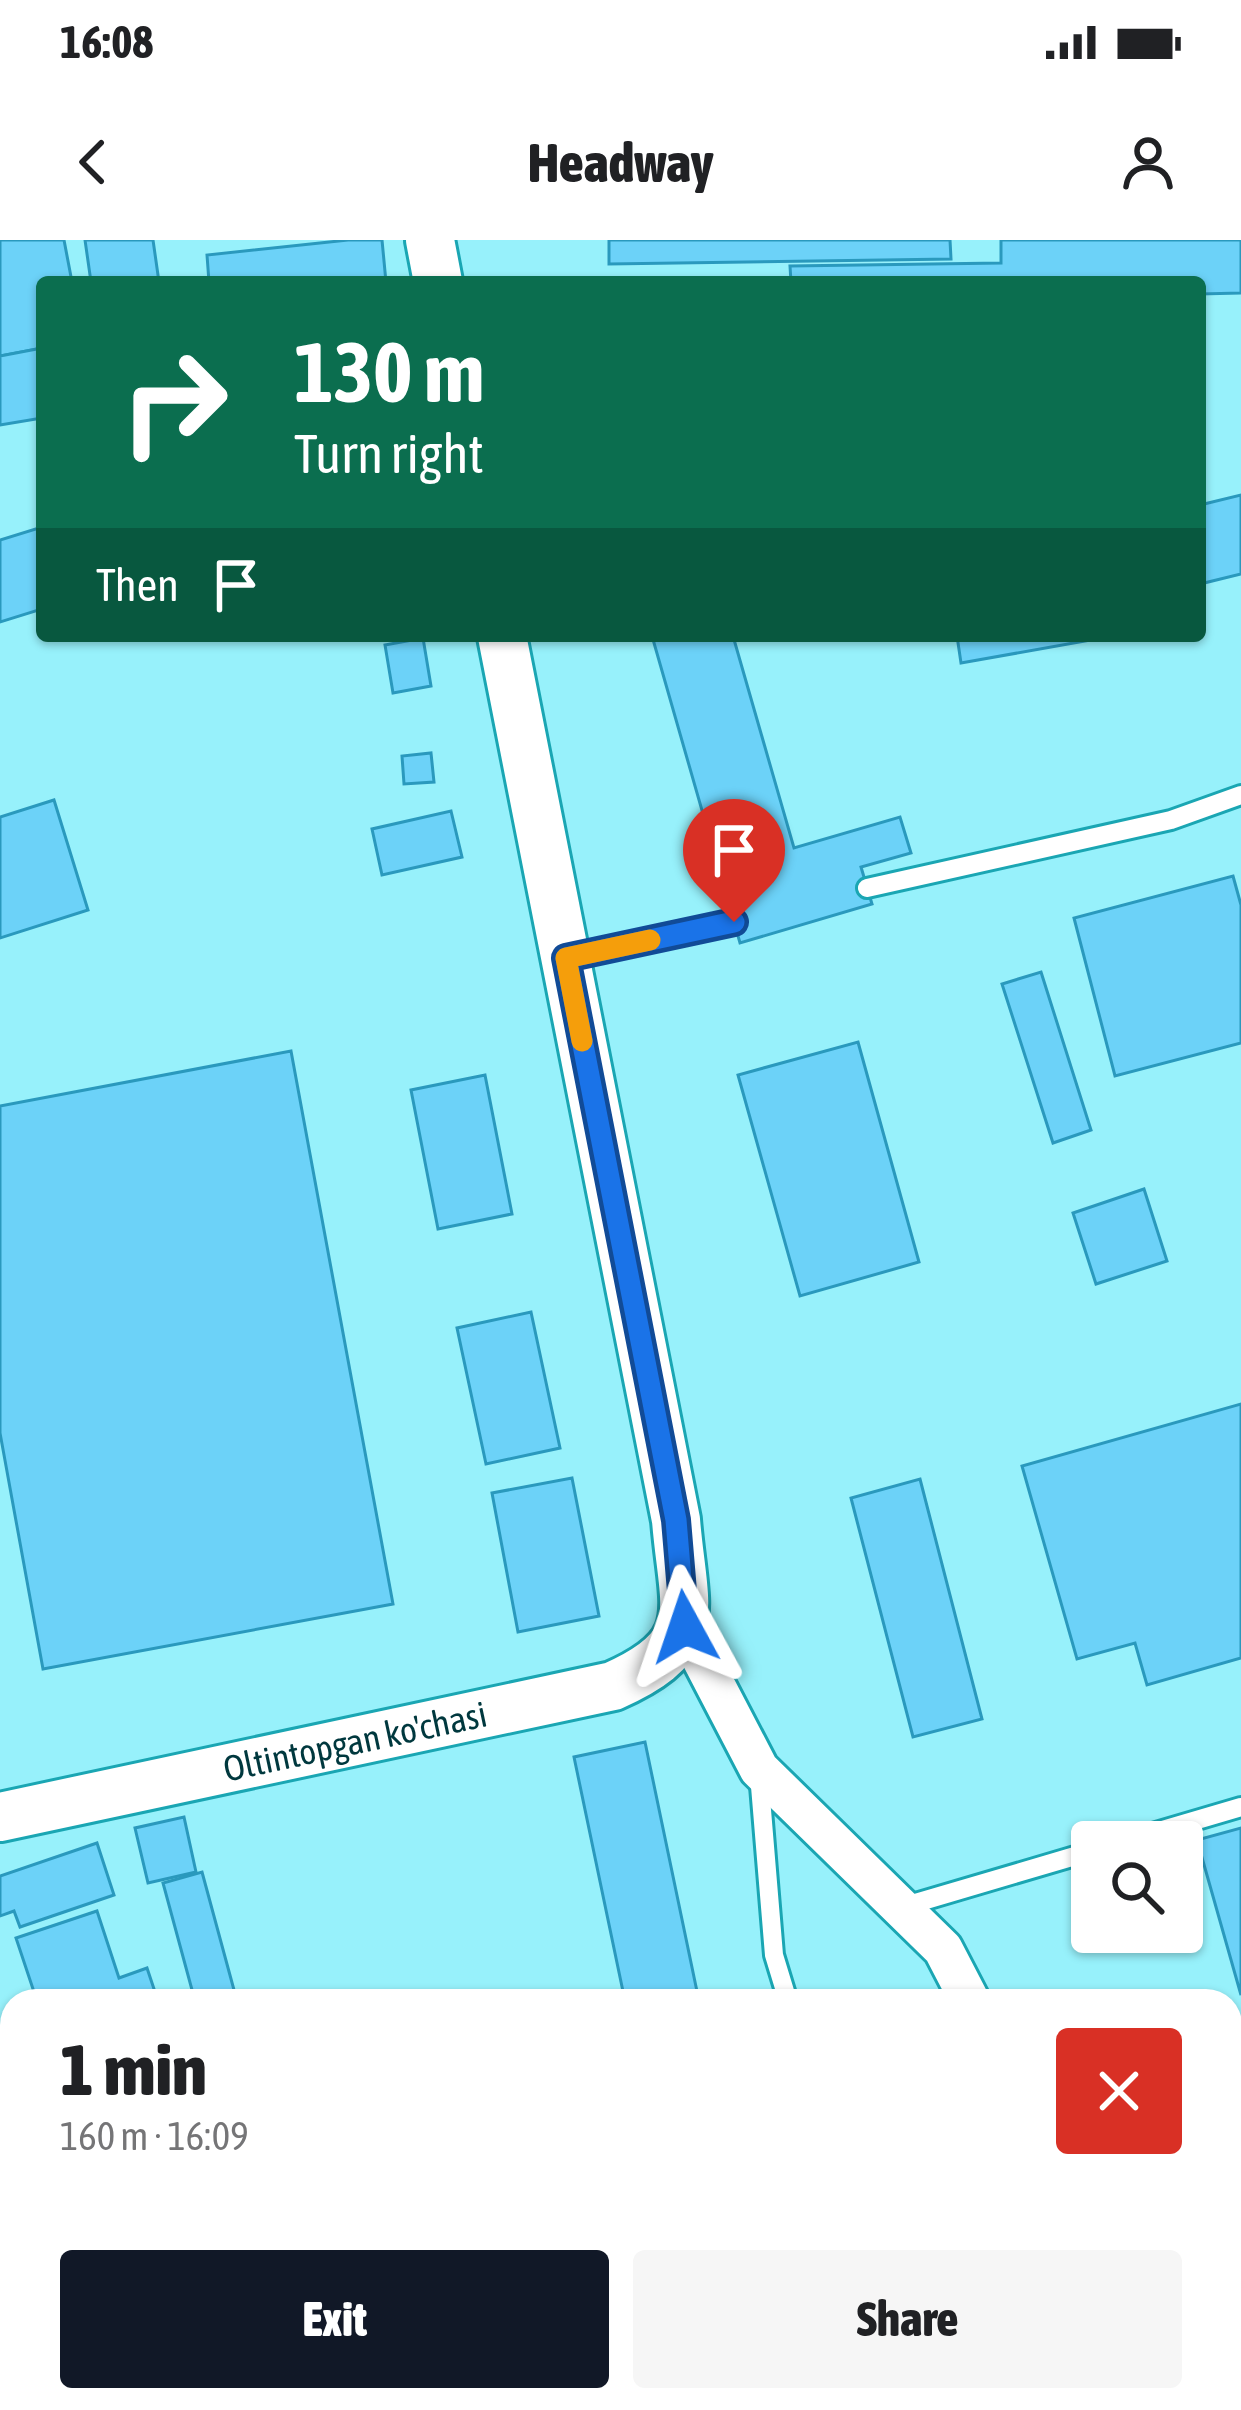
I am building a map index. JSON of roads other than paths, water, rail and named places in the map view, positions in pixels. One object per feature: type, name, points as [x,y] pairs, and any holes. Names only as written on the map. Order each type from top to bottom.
[{"type":"street","points":[[430,240],[437,276]]},
{"type":"street","points":[[503,642],[676,1520],[685,1627],[759,1769],[943,1949],[964,1989]]},
{"type":"street","name":"Oltintopgan ko'chasi","points":[[0,1817],[614,1685],[668,1658],[685,1627]]},
{"type":"lane","points":[[867,888],[1171,820],[1241,795]]},
{"type":"lane","points":[[566,958],[734,922]]},
{"type":"lane","points":[[759,1769],[774,1955],[784,1989]]},
{"type":"lane","points":[[1193,1821],[1241,1807]]},
{"type":"lane","points":[[897,1908],[1071,1857]]}]
